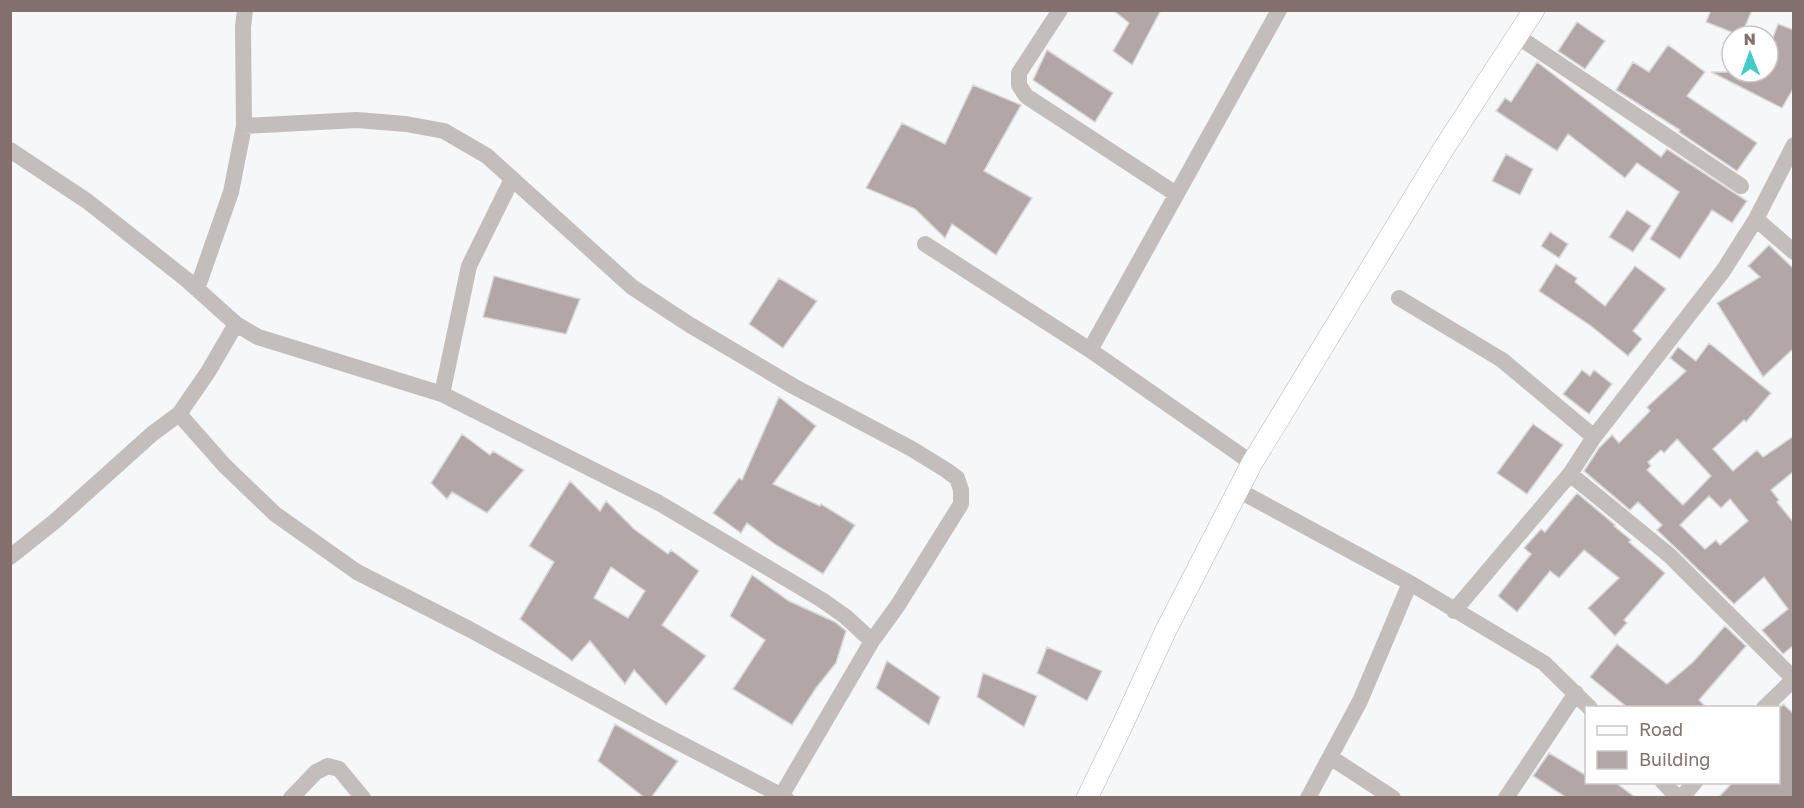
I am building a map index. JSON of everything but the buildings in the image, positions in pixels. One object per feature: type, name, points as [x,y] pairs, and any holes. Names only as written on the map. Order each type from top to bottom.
[{"type":"main road","points":[[1087,798],[1166,630],[1252,462],[1431,168],[1534,10]]},
{"type":"street","points":[[197,289],[231,192],[244,126],[243,27],[245,10]]},
{"type":"street","points":[[1060,10],[1019,74],[1019,85],[1026,96],[1176,194]]},
{"type":"street","points":[[1090,350],[1279,10]]},
{"type":"street","points":[[1517,36],[1741,186]]},
{"type":"street","points":[[179,414],[224,465],[275,514],[357,572],[469,628],[782,797],[873,640],[898,605],[961,504],[961,490],[957,478],[912,449],[782,380],[632,287],[487,156],[444,131],[406,124],[357,120],[244,126]]},
{"type":"street","points":[[1454,611],[1570,474],[1594,437],[1723,271],[1756,219],[1794,145]]},
{"type":"street","points":[[11,152],[87,201],[197,289],[236,324],[258,337],[442,394],[659,503],[822,600],[846,616],[873,640]]},
{"type":"street","points":[[442,394],[469,266],[512,179]]},
{"type":"street","points":[[1756,219],[1794,252]]},
{"type":"street","points":[[925,244],[1090,350],[1252,462]]},
{"type":"street","points":[[1399,298],[1502,360],[1594,437]]},
{"type":"street","points":[[10,557],[54,522],[152,434],[179,414],[208,372],[236,324]]},
{"type":"street","points":[[1570,474],[1669,555],[1794,679],[1766,706]]},
{"type":"street","points":[[1238,490],[1410,583],[1544,663],[1588,706]]},
{"type":"street","points":[[1308,798],[1360,701],[1410,583]]},
{"type":"street","points":[[1506,798],[1575,693]]},
{"type":"street","points":[[1330,757],[1393,798]]},
{"type":"street","points":[[291,798],[316,771],[328,765],[339,769],[363,798]]},
{"type":"street","points":[[1664,784],[1679,798],[1694,784]]}]
